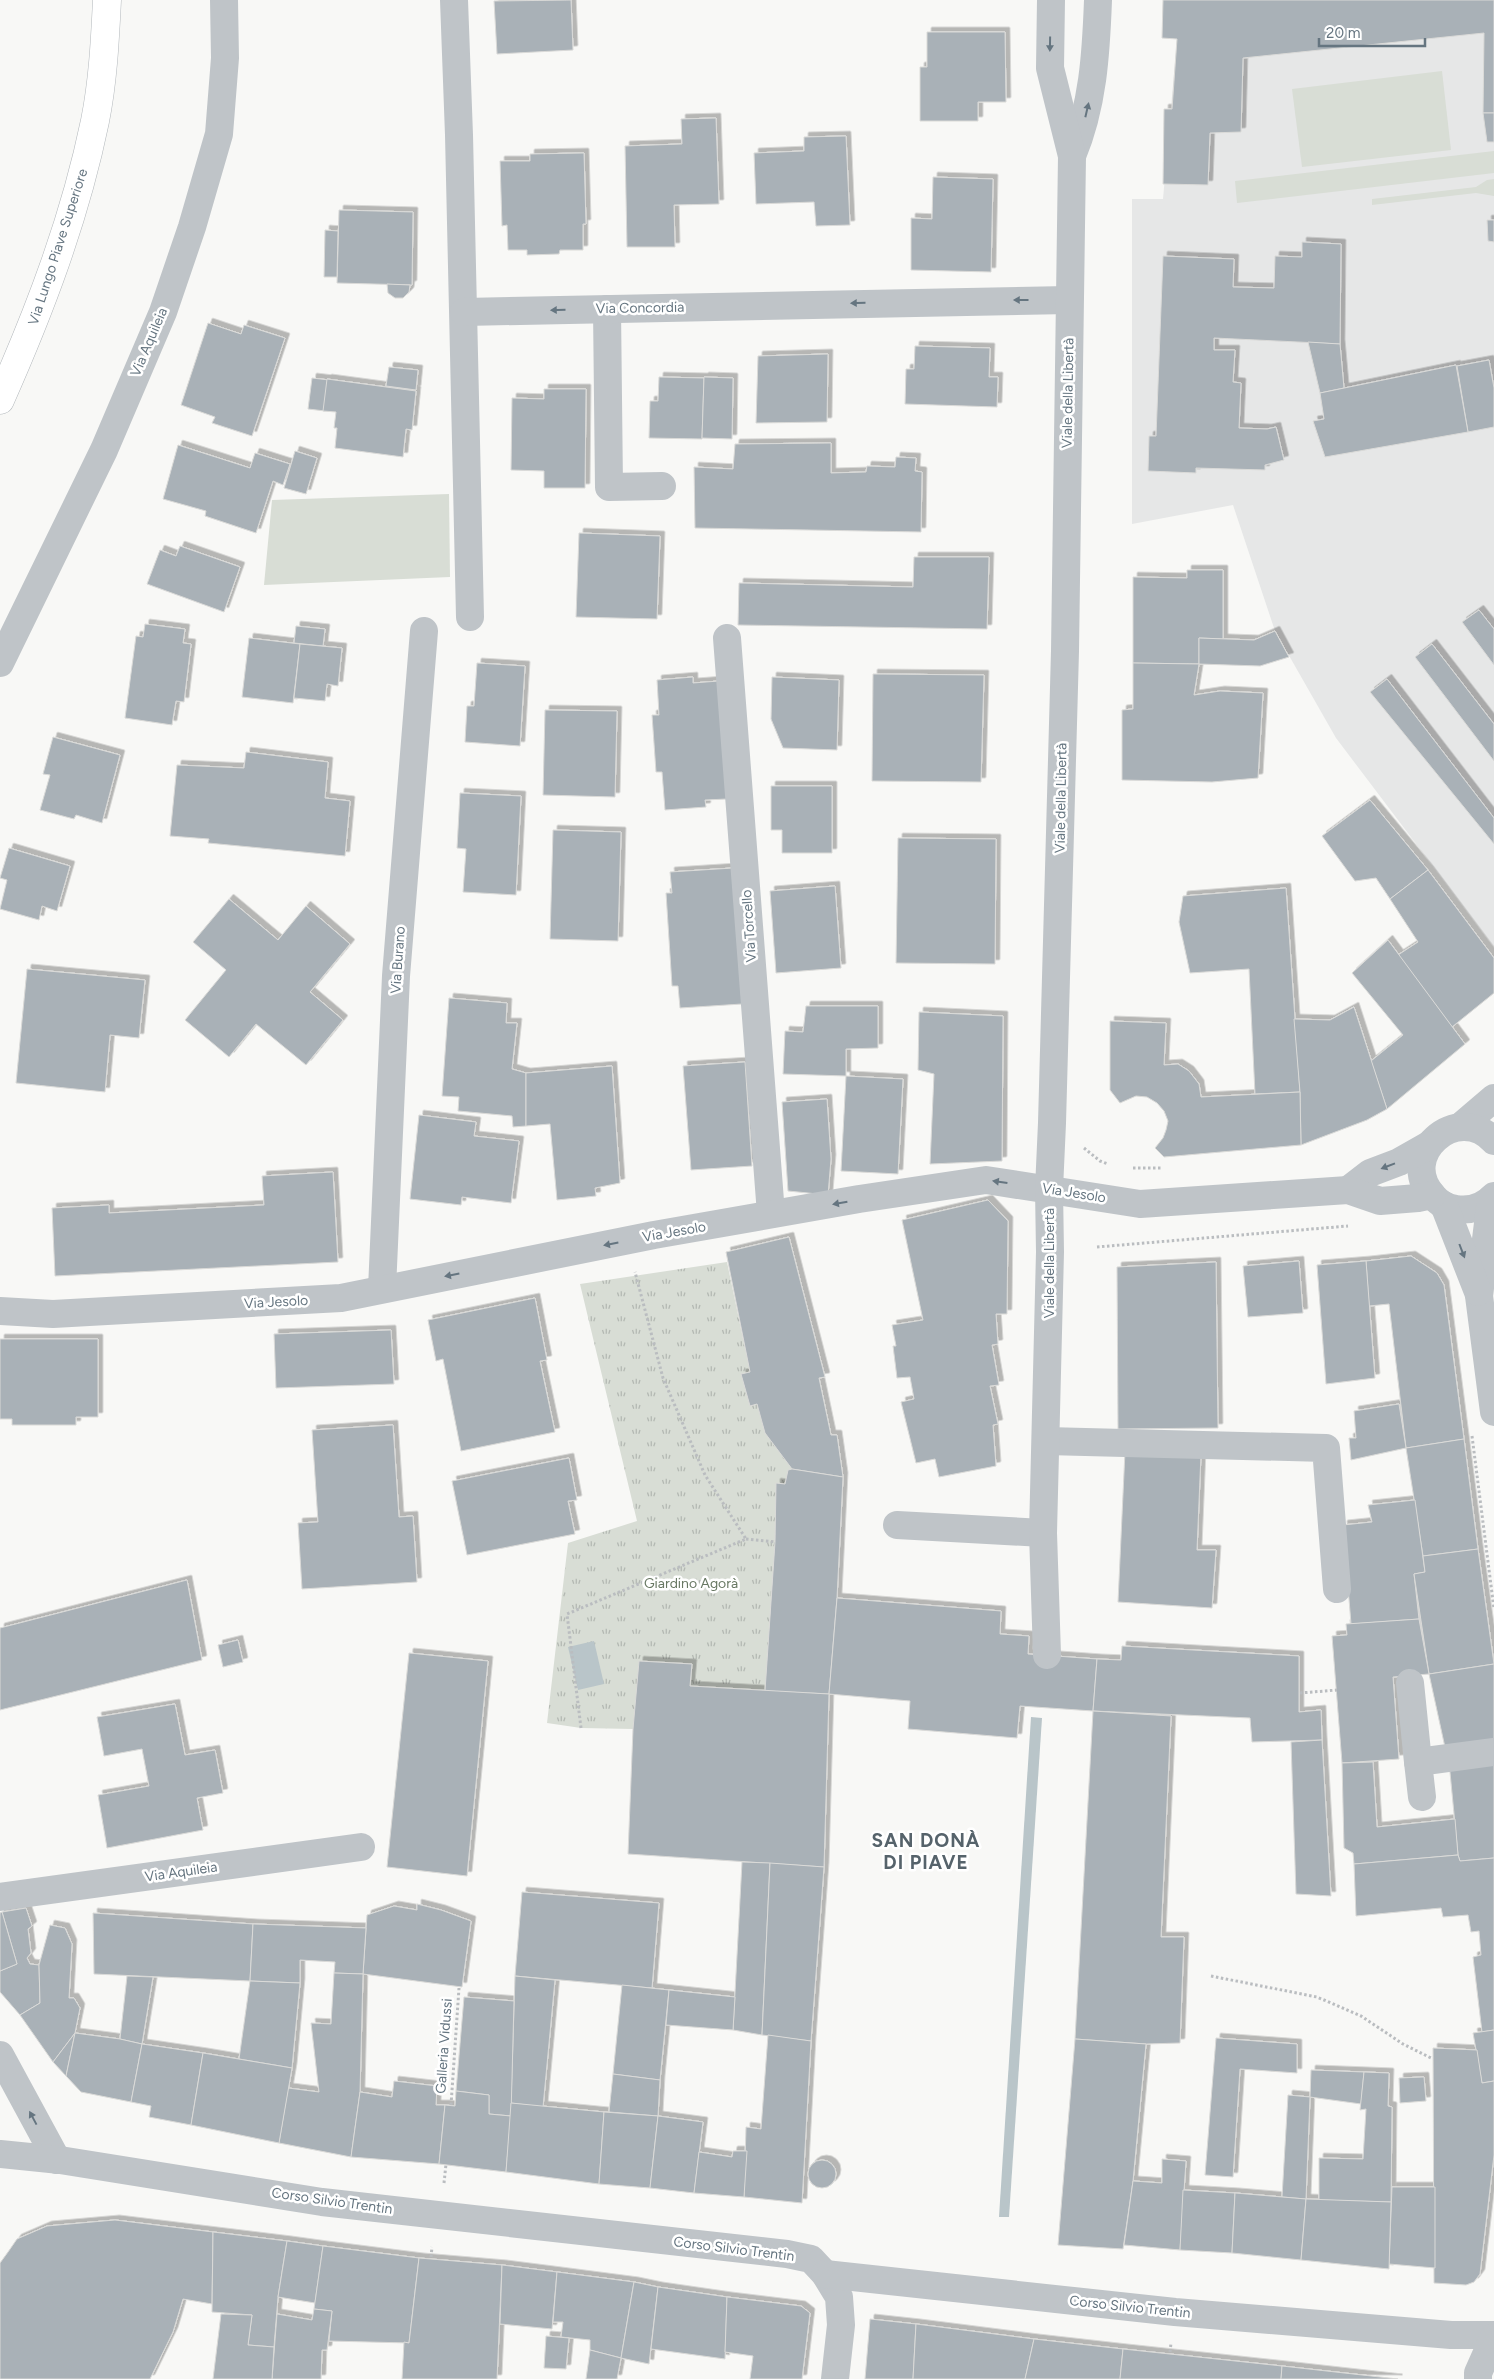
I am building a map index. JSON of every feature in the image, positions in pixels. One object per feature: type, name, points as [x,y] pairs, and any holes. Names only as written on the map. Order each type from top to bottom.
[{"type":"main road","name":"Via Lungo Piave Superiore","points":[[0,400],[34,324],[77,197],[96,119],[104,47],[106,0]]},
{"type":"street","name":"Via Aquileia","points":[[0,663],[104,450],[163,312],[189,235],[218,134],[225,58],[224,0]]},
{"type":"street","points":[[454,0],[464,312],[470,616]]},
{"type":"street","name":"Viale della Libertà","points":[[1047,1655],[1043,1533],[1050,1252],[1049,1189],[1064,651],[1072,156],[1050,68],[1051,0]]},
{"type":"street","name":"Viale della Libertà","points":[[1072,156],[1082,131],[1092,90],[1098,0]]},
{"type":"street","name":"Via Concordia","points":[[464,312],[1070,300]]},
{"type":"street","points":[[607,309],[609,488],[662,486]]},
{"type":"street","name":"Via Burano","points":[[382,1289],[396,976],[424,631]]},
{"type":"street","name":"Via Torcello","points":[[727,638],[771,1214]]},
{"type":"street","points":[[1348,1190],[1370,1173],[1399,1162],[1429,1145],[1444,1132],[1460,1127],[1494,1098]]},
{"type":"street","points":[[1460,1127],[1476,1130],[1494,1141]]},
{"type":"street","points":[[1429,1145],[1423,1158],[1422,1173],[1427,1189],[1438,1200],[1480,1296]]},
{"type":"street","name":"Via Jesolo","points":[[0,1311],[53,1314],[342,1298],[627,1240],[771,1214],[986,1180],[1140,1204],[1348,1190],[1380,1201],[1418,1198],[1438,1200],[1466,1210],[1475,1208],[1493,1197]]},
{"type":"street","points":[[1493,1197],[1480,1296],[1494,1412]]},
{"type":"street","points":[[1046,1441],[1326,1448],[1337,1589]]},
{"type":"street","points":[[897,1524],[1043,1533]]},
{"type":"street","points":[[1410,1683],[1422,1797]]},
{"type":"street","points":[[1418,1762],[1494,1752]]},
{"type":"street","name":"Via Aquileia","points":[[0,1897],[361,1847]]},
{"type":"street","points":[[0,2055],[57,2160]]},
{"type":"street","name":"Corso Silvio Trentin","points":[[1,2152],[322,2202],[787,2254],[811,2259],[825,2274],[1175,2312],[1450,2335],[1494,2336]]},
{"type":"street","points":[[825,2274],[839,2297],[841,2324],[835,2379]]},
{"type":"street","points":[[1478,2379],[1478,2373],[1494,2336]]},
{"type":"path","points":[[1083,1147],[1100,1161],[1109,1165]]},
{"type":"path","points":[[1128,1168],[1168,1168]]},
{"type":"path","points":[[1097,1247],[1350,1226]]},
{"type":"path","points":[[627,1240],[663,1378],[705,1475],[746,1539]]},
{"type":"path","points":[[1472,1434],[1494,1609]]},
{"type":"path","points":[[581,1728],[567,1614],[746,1539],[775,1542]]},
{"type":"path","points":[[1300,1693],[1337,1690]]},
{"type":"path","points":[[1211,1976],[1317,1997],[1361,2016],[1402,2044],[1433,2059]]},
{"type":"path","name":"Galleria Vidussi","points":[[451,2105],[460,1988]]},
{"type":"path","points":[[443,2188],[446,2164]]},
{"type":"shaded area","points":[[1163,0],[1494,0],[1494,947],[1336,738],[1275,631],[1233,505],[1132,524],[1132,199],[1163,199],[1177,39],[1162,38]]},
{"type":"shaded area","points":[[594,1641],[604,1684],[578,1690],[568,1647]]},
{"type":"shaded area","points":[[1031,1717],[1042,1718],[1009,2217],[999,2217]]},
{"type":"green space","points":[[1442,71],[1451,150],[1302,167],[1292,89]]},
{"type":"green space","points":[[1494,151],[1494,173],[1237,203],[1235,181]]},
{"type":"green space","points":[[1494,179],[1494,196],[1476,193],[1372,205],[1372,199],[1476,187],[1487,180]]},
{"type":"green space","points":[[449,494],[450,577],[264,585],[272,500]]},
{"type":"green space","name":"Giardino Agorà","points":[[727,1262],[750,1372],[741,1374],[750,1406],[757,1404],[765,1433],[792,1469],[788,1470],[785,1484],[776,1483],[775,1542],[765,1691],[633,1729],[581,1728],[547,1723],[568,1543],[637,1521],[580,1284]]},
{"type":"building","points":[[571,0],[573,50],[497,54],[494,1]]},
{"type":"building","points":[[1163,0],[1494,0],[1494,113],[1483,113],[1484,33],[1243,58],[1241,132],[1210,133],[1208,185],[1163,184],[1164,109],[1172,109],[1177,39],[1162,38]]},
{"type":"building","points":[[927,32],[1005,32],[1006,102],[978,102],[978,121],[920,121],[920,67],[927,67]]},
{"type":"building","points":[[1483,113],[1494,113],[1494,142],[1487,142]]},
{"type":"building","points":[[716,118],[719,204],[674,205],[675,247],[627,247],[625,146],[682,144],[681,119]]},
{"type":"building","points":[[846,136],[850,225],[816,226],[814,202],[756,204],[754,153],[804,151],[804,137]]},
{"type":"building","points":[[584,153],[586,224],[583,224],[583,250],[560,250],[559,254],[527,255],[527,250],[508,250],[507,225],[502,226],[500,161],[530,161],[530,154]]},
{"type":"building","points":[[933,177],[993,179],[991,272],[911,270],[911,218],[932,219]]},
{"type":"building","points":[[339,210],[413,212],[412,285],[337,283]]},
{"type":"building","points":[[1487,220],[1494,220],[1494,242],[1488,241]]},
{"type":"building","points":[[325,230],[338,231],[337,277],[324,277]]},
{"type":"building","points":[[1302,242],[1341,244],[1340,344],[1214,338],[1214,350],[1235,350],[1233,382],[1241,383],[1239,428],[1267,429],[1276,427],[1284,460],[1265,465],[1265,470],[1196,468],[1196,473],[1148,471],[1149,436],[1156,436],[1163,256],[1234,259],[1233,287],[1274,288],[1275,256],[1302,257]]},
{"type":"building","points":[[387,284],[410,285],[409,292],[403,298],[395,298],[388,293]]},
{"type":"building","points":[[208,323],[241,334],[244,325],[285,338],[252,436],[212,423],[215,417],[181,405]]},
{"type":"building","points":[[1308,342],[1340,344],[1344,388],[1320,393]]},
{"type":"building","points":[[915,346],[990,348],[989,377],[998,377],[997,407],[905,404],[906,369],[914,369]]},
{"type":"building","points":[[828,354],[827,422],[756,423],[758,356]]},
{"type":"building","points":[[1489,360],[1494,388],[1494,427],[1468,432],[1457,366]]},
{"type":"building","points":[[1456,365],[1468,432],[1325,457],[1313,421],[1324,419],[1320,393]]},
{"type":"building","points":[[389,367],[418,370],[416,390],[386,386]]},
{"type":"building","points":[[659,377],[704,378],[702,439],[649,438],[650,401],[658,401]]},
{"type":"building","points":[[704,377],[733,378],[732,439],[702,438]]},
{"type":"building","points":[[312,378],[329,380],[325,411],[308,409]]},
{"type":"building","points":[[327,379],[416,391],[412,430],[406,429],[403,457],[335,448],[337,428],[334,428],[336,412],[323,411]]},
{"type":"building","points":[[544,389],[586,389],[585,488],[544,488],[544,471],[511,470],[512,398],[544,399]]},
{"type":"building","points":[[831,443],[831,473],[866,472],[867,466],[895,467],[896,457],[916,458],[915,471],[922,472],[921,532],[695,528],[694,467],[733,469],[735,444]]},
{"type":"building","points":[[178,445],[250,468],[255,453],[290,464],[283,485],[273,481],[256,533],[205,516],[206,511],[163,499]]},
{"type":"building","points":[[295,451],[317,458],[306,494],[284,488]]},
{"type":"building","points":[[579,533],[660,536],[657,619],[576,617]]},
{"type":"building","points":[[180,546],[240,567],[224,612],[147,584],[160,550],[176,556]]},
{"type":"building","points":[[914,557],[989,557],[987,629],[738,625],[739,583],[913,587]]},
{"type":"building","points":[[1187,570],[1223,570],[1223,639],[1199,638],[1199,664],[1133,663],[1133,577],[1187,578]]},
{"type":"building","points":[[1479,610],[1494,629],[1494,665],[1462,622]]},
{"type":"building","points":[[145,624],[185,629],[183,643],[191,644],[184,702],[176,701],[172,725],[125,718],[136,636],[143,637]]},
{"type":"building","points":[[296,626],[325,629],[323,646],[294,643]]},
{"type":"building","points":[[1275,631],[1289,657],[1260,666],[1199,664],[1199,638],[1254,640]]},
{"type":"building","points":[[249,638],[300,644],[293,703],[242,697]]},
{"type":"building","points":[[300,644],[342,648],[338,686],[327,684],[325,701],[294,698]]},
{"type":"building","points":[[1432,644],[1494,724],[1494,761],[1415,657]]},
{"type":"building","points":[[477,663],[525,666],[520,746],[465,742],[467,706],[474,706]]},
{"type":"building","points":[[1133,663],[1199,664],[1194,695],[1220,691],[1263,693],[1258,778],[1212,782],[1122,780],[1122,710],[1133,709]]},
{"type":"building","points":[[873,674],[984,675],[981,782],[872,781]]},
{"type":"building","points":[[693,677],[693,683],[719,681],[727,799],[705,800],[706,807],[665,810],[662,772],[656,772],[652,715],[659,715],[657,680]]},
{"type":"building","points":[[772,677],[839,680],[837,750],[783,748],[771,719]]},
{"type":"building","points":[[1387,679],[1494,818],[1494,844],[1370,692]]},
{"type":"building","points":[[545,710],[617,711],[615,797],[543,795]]},
{"type":"building","points":[[53,737],[120,755],[102,823],[76,815],[74,819],[40,810],[50,775],[43,774]]},
{"type":"building","points":[[246,752],[328,762],[325,798],[350,801],[345,856],[208,843],[209,839],[170,836],[177,765],[244,768]]},
{"type":"building","points":[[771,786],[832,786],[832,853],[782,853],[782,830],[771,830]]},
{"type":"building","points":[[460,793],[521,796],[516,895],[463,892],[466,849],[457,848]]},
{"type":"building","points":[[1370,800],[1428,870],[1390,899],[1376,878],[1355,881],[1322,836]]},
{"type":"building","points":[[553,830],[621,832],[618,941],[550,939]]},
{"type":"building","points":[[898,838],[996,839],[995,964],[896,963]]},
{"type":"building","points":[[9,848],[70,866],[57,911],[42,906],[39,920],[0,909],[7,880],[0,878]]},
{"type":"building","points":[[733,868],[742,1004],[680,1008],[678,986],[672,986],[666,893],[672,893],[670,872]]},
{"type":"building","points":[[1428,870],[1494,958],[1494,993],[1452,1027],[1398,955],[1418,942],[1390,899]]},
{"type":"building","points":[[835,886],[841,968],[776,973],[770,891]]},
{"type":"building","points":[[1286,888],[1300,1092],[1255,1094],[1249,969],[1190,973],[1179,922],[1183,896]]},
{"type":"building","points":[[229,899],[278,940],[306,906],[350,944],[310,992],[343,1020],[306,1065],[256,1024],[229,1057],[185,1020],[226,970],[193,942]]},
{"type":"building","points":[[1388,940],[1465,1044],[1387,1109],[1371,1061],[1403,1035],[1352,973]]},
{"type":"building","points":[[27,969],[145,980],[139,1038],[110,1035],[105,1092],[16,1083]]},
{"type":"building","points":[[449,998],[507,1003],[506,1023],[517,1023],[512,1069],[526,1073],[526,1126],[513,1127],[512,1116],[458,1111],[459,1097],[442,1096]]},
{"type":"building","points":[[806,1006],[878,1006],[878,1048],[846,1049],[846,1076],[783,1074],[785,1031],[803,1032]]},
{"type":"building","points":[[1354,1007],[1387,1109],[1367,1120],[1301,1145],[1300,1092],[1294,1019],[1330,1020]]},
{"type":"building","points":[[919,1012],[1003,1016],[1002,1161],[930,1164],[934,1074],[918,1070]]},
{"type":"building","points":[[1110,1021],[1166,1023],[1164,1065],[1178,1064],[1189,1071],[1199,1084],[1201,1097],[1300,1092],[1301,1145],[1164,1157],[1155,1148],[1163,1138],[1166,1130],[1168,1121],[1164,1111],[1157,1103],[1147,1097],[1136,1096],[1120,1103],[1110,1090]]},
{"type":"building","points":[[745,1062],[752,1166],[691,1170],[683,1066]]},
{"type":"building","points":[[612,1066],[620,1183],[595,1188],[596,1196],[557,1200],[550,1124],[526,1126],[526,1073]]},
{"type":"building","points":[[846,1076],[903,1079],[898,1174],[841,1171]]},
{"type":"building","points":[[827,1099],[831,1159],[828,1195],[788,1191],[782,1102]]},
{"type":"building","points":[[419,1115],[476,1122],[474,1136],[519,1141],[511,1203],[462,1197],[461,1205],[410,1199]]},
{"type":"building","points":[[333,1172],[338,1262],[55,1276],[52,1208],[109,1205],[109,1213],[264,1205],[262,1176]]},
{"type":"building","points":[[988,1200],[1008,1221],[1007,1314],[996,1314],[998,1344],[992,1345],[999,1385],[990,1386],[998,1424],[993,1425],[996,1466],[939,1477],[935,1459],[916,1463],[901,1402],[914,1399],[910,1377],[897,1378],[893,1346],[896,1346],[892,1325],[923,1320],[902,1220]]},
{"type":"building","points":[[789,1237],[825,1377],[819,1378],[831,1435],[837,1435],[843,1477],[792,1469],[765,1433],[757,1404],[750,1406],[741,1374],[750,1372],[726,1252]]},
{"type":"building","points":[[1411,1256],[1437,1273],[1444,1285],[1464,1439],[1406,1448],[1389,1304],[1369,1306],[1366,1261]]},
{"type":"building","points":[[1299,1261],[1303,1313],[1248,1317],[1243,1266]]},
{"type":"building","points":[[1366,1261],[1375,1378],[1326,1384],[1317,1265]]},
{"type":"building","points":[[1216,1262],[1218,1428],[1118,1429],[1117,1267]]},
{"type":"building","points":[[535,1298],[547,1360],[540,1361],[555,1432],[461,1451],[443,1359],[436,1361],[428,1320]]},
{"type":"building","points":[[391,1330],[394,1384],[276,1388],[274,1334]]},
{"type":"building","points":[[0,1339],[98,1339],[98,1417],[76,1417],[76,1425],[12,1425],[12,1419],[0,1419]]},
{"type":"building","points":[[1399,1404],[1406,1448],[1351,1460],[1349,1438],[1356,1438],[1354,1411]]},
{"type":"building","points":[[393,1425],[399,1517],[413,1516],[417,1582],[302,1589],[298,1523],[318,1522],[312,1430]]},
{"type":"building","points":[[1464,1439],[1478,1549],[1423,1556],[1406,1448]]},
{"type":"building","points":[[1125,1451],[1201,1454],[1197,1550],[1216,1550],[1212,1608],[1118,1602]]},
{"type":"building","points":[[569,1458],[577,1500],[568,1501],[575,1534],[467,1555],[452,1481]]},
{"type":"building","points":[[788,1470],[843,1477],[837,1598],[829,1694],[765,1691],[775,1542],[776,1483],[785,1484]]},
{"type":"building","points":[[1415,1500],[1425,1572],[1414,1574],[1419,1619],[1351,1624],[1343,1525],[1372,1522],[1368,1505]]},
{"type":"building","points":[[1478,1549],[1494,1664],[1429,1674],[1414,1574],[1425,1572],[1423,1556]]},
{"type":"building","points":[[187,1580],[202,1660],[0,1710],[0,1628]]},
{"type":"building","points":[[837,1598],[1001,1611],[1000,1634],[1029,1636],[1028,1654],[1097,1659],[1093,1711],[1020,1706],[1017,1738],[908,1729],[910,1701],[829,1694]]},
{"type":"building","points":[[1419,1619],[1429,1674],[1393,1677],[1399,1759],[1342,1763],[1332,1636],[1347,1635],[1346,1624]]},
{"type":"building","points":[[238,1640],[243,1662],[223,1667],[218,1645]]},
{"type":"building","points":[[1122,1646],[1299,1656],[1299,1712],[1321,1710],[1322,1740],[1252,1742],[1250,1718],[1093,1711],[1097,1659],[1121,1660]]},
{"type":"building","points":[[409,1653],[488,1661],[467,1876],[387,1867]]},
{"type":"building","points":[[639,1661],[692,1664],[690,1686],[829,1694],[824,1867],[628,1854],[633,1729]]},
{"type":"building","points":[[1494,1664],[1494,1746],[1446,1752],[1429,1674]]},
{"type":"building","points":[[175,1704],[185,1755],[215,1750],[223,1793],[197,1798],[203,1830],[107,1848],[98,1795],[149,1786],[142,1749],[104,1756],[97,1717]]},
{"type":"building","points":[[1093,1711],[1171,1716],[1161,1937],[1184,1937],[1180,2043],[1146,2044],[1075,2039]]},
{"type":"building","points":[[1322,1740],[1331,1896],[1296,1894],[1291,1742]]},
{"type":"building","points":[[1494,1757],[1494,1858],[1460,1861],[1449,1762]]},
{"type":"building","points":[[1373,1762],[1377,1827],[1455,1819],[1458,1855],[1354,1864],[1353,1853],[1344,1848],[1342,1763]]},
{"type":"building","points":[[1458,1855],[1460,1861],[1494,1858],[1494,2030],[1482,2032],[1473,1957],[1481,1955],[1479,1931],[1471,1932],[1468,1915],[1443,1917],[1441,1908],[1356,1916],[1354,1864]]},
{"type":"building","points":[[742,1862],[770,1863],[762,2035],[733,2030]]},
{"type":"building","points":[[770,1863],[824,1867],[811,2041],[762,2035]]},
{"type":"building","points":[[522,1892],[659,1903],[652,1988],[515,1976]]},
{"type":"building","points":[[417,1904],[471,1921],[462,1987],[363,1974],[367,1915],[394,1906],[417,1910]]},
{"type":"building","points":[[26,1908],[32,1926],[28,1929],[31,1953],[27,1958],[30,1964],[39,1965],[40,2003],[20,2015],[0,1992],[0,1971],[17,1964],[2,1912]]},
{"type":"building","points":[[2,1912],[17,1964],[0,1971],[0,1913]]},
{"type":"building","points":[[93,1913],[253,1924],[250,1981],[94,1974]]},
{"type":"building","points":[[253,1924],[366,1928],[363,1974],[334,1973],[335,1962],[300,1960],[300,1983],[250,1981]]},
{"type":"building","points":[[50,1925],[65,1928],[72,1944],[69,1998],[74,1998],[80,2008],[75,2033],[53,2062],[20,2015],[40,2003],[39,1965]]},
{"type":"building","points":[[334,1973],[363,1974],[360,2092],[351,2157],[279,2143],[288,2088],[319,2092],[311,2023],[331,2024]]},
{"type":"building","points":[[127,1976],[153,1977],[142,2044],[120,2039]]},
{"type":"building","points":[[515,1976],[555,1980],[543,2107],[511,2103]]},
{"type":"building","points":[[250,1981],[300,1983],[292,2068],[239,2059]]},
{"type":"building","points":[[622,1985],[669,1990],[660,2080],[613,2074]]},
{"type":"building","points":[[669,1990],[735,1997],[733,2030],[666,2025]]},
{"type":"building","points":[[464,1997],[514,2001],[511,2116],[489,2114],[489,2095],[456,2091]]},
{"type":"building","points":[[1494,2030],[1494,2081],[1482,2083],[1473,2033]]},
{"type":"building","points":[[75,2033],[66,2076],[53,2062]]},
{"type":"building","points":[[75,2033],[142,2044],[131,2102],[81,2092],[66,2076]]},
{"type":"building","points":[[768,2035],[811,2041],[802,2203],[744,2197],[746,2127],[761,2129]]},
{"type":"building","points":[[1216,2038],[1297,2044],[1297,2073],[1240,2069],[1233,2177],[1205,2175]]},
{"type":"building","points":[[1075,2039],[1146,2044],[1133,2181],[1123,2249],[1058,2245]]},
{"type":"building","points":[[142,2044],[203,2053],[191,2125],[149,2117],[151,2106],[131,2102]]},
{"type":"building","points":[[1433,2048],[1477,2050],[1482,2083],[1494,2081],[1494,2155],[1480,2274],[1474,2282],[1466,2285],[1434,2283]]},
{"type":"building","points":[[203,2053],[292,2068],[279,2143],[191,2125]]},
{"type":"building","points":[[1311,2070],[1364,2072],[1361,2104],[1310,2097]]},
{"type":"building","points":[[1364,2072],[1389,2073],[1388,2106],[1392,2107],[1391,2202],[1319,2200],[1319,2158],[1363,2159],[1366,2109],[1360,2110]]},
{"type":"building","points":[[613,2074],[660,2080],[658,2116],[609,2112]]},
{"type":"building","points":[[1424,2077],[1426,2101],[1400,2103],[1399,2078]]},
{"type":"building","points":[[394,2081],[437,2086],[436,2105],[445,2105],[439,2164],[351,2157],[360,2092],[392,2097]]},
{"type":"building","points":[[456,2091],[489,2095],[489,2114],[511,2116],[506,2172],[439,2164],[445,2105],[455,2106]]},
{"type":"building","points":[[1288,2095],[1310,2097],[1306,2199],[1282,2197]]},
{"type":"building","points":[[511,2103],[604,2112],[599,2184],[506,2172]]},
{"type":"building","points":[[604,2112],[658,2116],[650,2188],[599,2184]]},
{"type":"building","points":[[658,2116],[703,2122],[694,2193],[650,2188]]},
{"type":"building","points":[[733,2151],[747,2151],[744,2197],[694,2193],[699,2152],[732,2157]]},
{"type":"building","points":[[1162,2159],[1186,2161],[1180,2250],[1124,2245],[1133,2181],[1162,2183]]},
{"type":"building","points":[[822,2160],[832,2164],[836,2174],[832,2184],[822,2188],[812,2184],[808,2174],[812,2164]]},
{"type":"building","points":[[1392,2187],[1435,2187],[1435,2268],[1389,2264]]},
{"type":"building","points":[[1183,2190],[1235,2193],[1232,2253],[1180,2250]]},
{"type":"building","points":[[1235,2193],[1306,2199],[1301,2260],[1232,2253]]},
{"type":"building","points":[[1306,2199],[1391,2202],[1389,2269],[1301,2260]]},
{"type":"building","points":[[115,2220],[213,2232],[212,2304],[183,2299],[173,2332],[150,2379],[0,2379],[0,2263],[17,2239],[47,2226]]},
{"type":"building","points":[[213,2232],[287,2241],[278,2297],[274,2347],[248,2345],[252,2315],[212,2312]]},
{"type":"building","points":[[287,2241],[323,2246],[315,2303],[278,2297]]},
{"type":"building","points":[[323,2246],[419,2258],[409,2343],[329,2341],[332,2311],[314,2309]]},
{"type":"building","points":[[419,2258],[502,2265],[497,2379],[402,2379],[404,2342],[409,2343]]},
{"type":"building","points":[[502,2265],[557,2272],[552,2329],[500,2324]]},
{"type":"building","points":[[557,2272],[634,2282],[621,2358],[590,2350],[590,2340],[561,2337],[563,2322],[553,2322]]},
{"type":"building","points":[[634,2282],[658,2287],[649,2364],[621,2358]]},
{"type":"building","points":[[658,2287],[727,2297],[725,2359],[651,2349]]},
{"type":"building","points":[[727,2297],[801,2306],[810,2313],[802,2379],[750,2379],[753,2356],[725,2352]]},
{"type":"building","points":[[314,2309],[332,2311],[327,2350],[322,2350],[321,2379],[272,2379],[277,2314],[312,2320]]},
{"type":"building","points":[[221,2314],[252,2315],[248,2345],[274,2347],[272,2379],[213,2379]]},
{"type":"building","points":[[870,2319],[916,2324],[913,2379],[865,2379]]},
{"type":"building","points":[[916,2324],[1034,2339],[1025,2379],[913,2379]]},
{"type":"building","points":[[546,2336],[569,2338],[566,2369],[544,2368]]},
{"type":"building","points":[[1034,2339],[1123,2349],[1120,2379],[1025,2379]]},
{"type":"building","points":[[1123,2349],[1282,2366],[1281,2379],[1120,2379]]},
{"type":"building","points":[[590,2350],[621,2358],[617,2379],[586,2379]]},
{"type":"building","points":[[1282,2366],[1398,2379],[1281,2379]]},
{"type":"district","name":"SAN DONÀ DI PIAVE","points":[[926,1851]]}]
